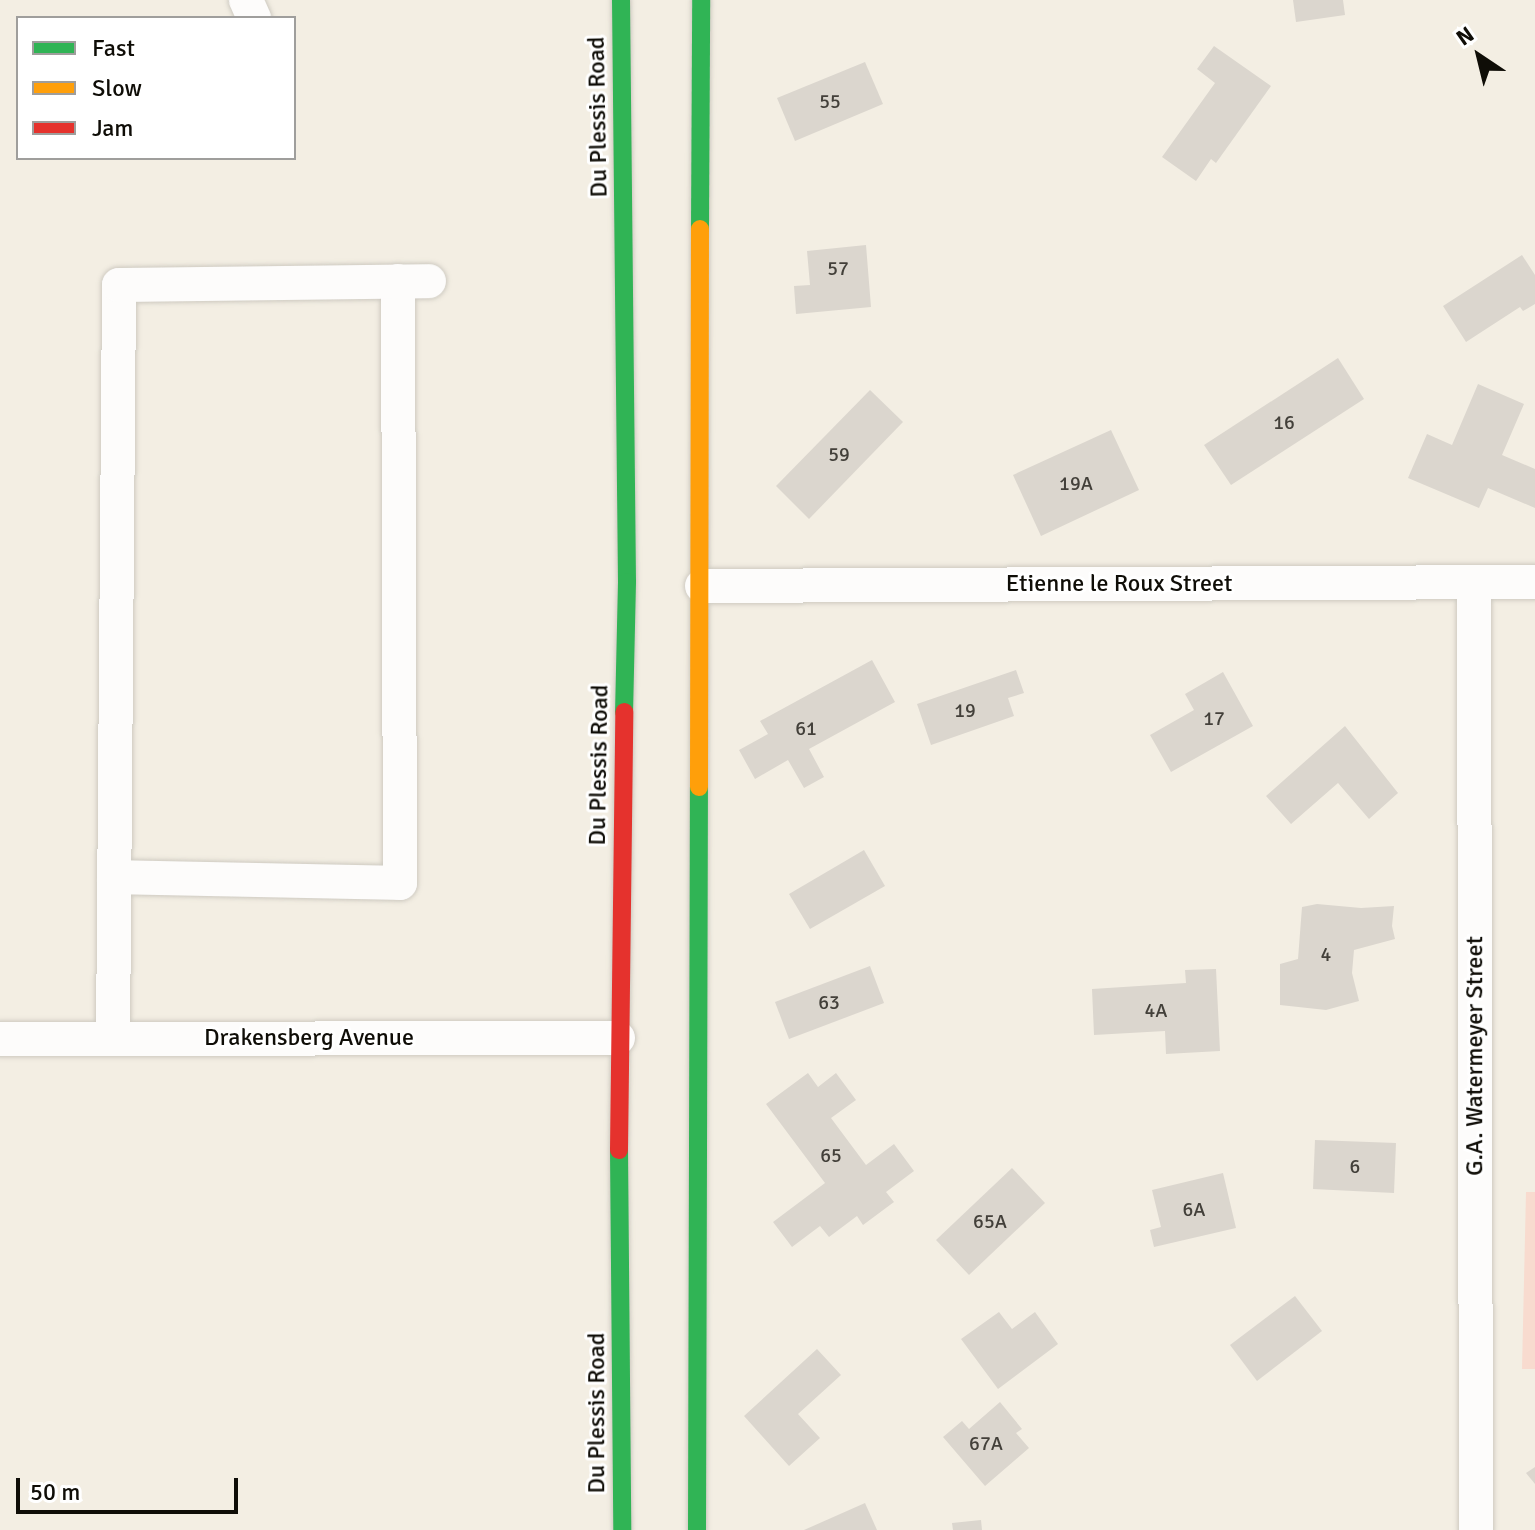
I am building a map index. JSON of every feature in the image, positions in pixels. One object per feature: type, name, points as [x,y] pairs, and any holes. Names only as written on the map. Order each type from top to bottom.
[{"type":"street","name":"Du Plessis Road","points":[[621,0],[627,582],[618,1038],[622,1530]]},
{"type":"street","points":[[697,1530],[702,586],[701,0]]},
{"type":"street","points":[[113,1038],[114,877],[119,285],[414,281],[400,883],[114,877]]},
{"type":"street","name":"G.A. Watermeyer Street","points":[[1474,582],[1476,1530]]},
{"type":"street","name":"Etienne le Roux Street","points":[[702,586],[1535,582]]},
{"type":"street","name":"Drakensberg Avenue","points":[[0,1039],[618,1038]]},
{"type":"shaded area","points":[[1526,1192],[1535,1192],[1535,1369],[1522,1369]]},
{"type":"building","points":[[1293,0],[1343,0],[1345,15],[1296,22]]},
{"type":"building","points":[[1214,46],[1271,86],[1216,163],[1211,159],[1196,181],[1162,157],[1215,83],[1197,69]]},
{"type":"building","points":[[865,62],[883,104],[795,141],[777,98]]},
{"type":"building","points":[[866,245],[871,307],[796,314],[794,286],[810,285],[807,251]]},
{"type":"building","points":[[1522,255],[1535,275],[1535,304],[1523,311],[1520,307],[1466,342],[1443,306]]},
{"type":"building","points":[[1338,358],[1364,399],[1231,485],[1204,445]]},
{"type":"building","points":[[1478,384],[1524,404],[1502,455],[1535,469],[1535,508],[1488,488],[1479,508],[1408,478],[1427,434],[1452,445]]},
{"type":"building","points":[[870,390],[903,422],[809,519],[776,486]]},
{"type":"building","points":[[1111,430],[1139,490],[1041,536],[1013,475]]},
{"type":"building","points":[[872,660],[895,702],[809,749],[824,777],[804,788],[788,760],[755,779],[739,750],[768,734],[760,721]]},
{"type":"building","points":[[1016,670],[1024,693],[1008,698],[1014,716],[931,745],[917,704]]},
{"type":"building","points":[[1223,672],[1253,726],[1171,772],[1150,735],[1194,710],[1185,694]]},
{"type":"building","points":[[1345,726],[1398,793],[1369,819],[1338,783],[1291,824],[1266,796]]},
{"type":"building","points":[[864,850],[885,886],[810,929],[789,894]]},
{"type":"building","points":[[1317,904],[1361,908],[1394,906],[1392,926],[1395,939],[1354,950],[1352,973],[1359,1001],[1326,1010],[1280,1005],[1280,964],[1298,959],[1302,907]]},
{"type":"building","points":[[870,966],[884,1003],[789,1039],[775,1002]]},
{"type":"building","points":[[1216,969],[1220,1051],[1166,1054],[1165,1031],[1094,1035],[1092,989],[1186,983],[1185,970]]},
{"type":"building","points":[[808,1073],[818,1087],[836,1073],[856,1100],[831,1118],[866,1165],[894,1144],[914,1171],[886,1192],[894,1202],[863,1225],[857,1216],[829,1237],[820,1226],[792,1247],[773,1222],[825,1183],[766,1104]]},
{"type":"building","points":[[1315,1140],[1396,1143],[1394,1193],[1313,1189]]},
{"type":"building","points":[[1012,1168],[1045,1203],[969,1275],[936,1240]]},
{"type":"building","points":[[1223,1173],[1236,1228],[1154,1247],[1150,1230],[1161,1227],[1152,1190]]},
{"type":"building","points":[[1295,1296],[1322,1331],[1257,1381],[1230,1345]]},
{"type":"building","points":[[999,1312],[1012,1329],[1035,1312],[1058,1344],[998,1389],[961,1339]]},
{"type":"building","points":[[817,1349],[841,1375],[798,1414],[820,1438],[789,1466],[744,1416]]},
{"type":"building","points":[[1000,1402],[1022,1429],[1016,1433],[1029,1448],[985,1486],[943,1437],[962,1421],[969,1429]]},
{"type":"building","points":[[1535,1467],[1535,1484],[1526,1473]]},
{"type":"building","points":[[865,1503],[877,1530],[804,1530]]},
{"type":"building","points":[[981,1520],[982,1530],[953,1530],[952,1523]]},
{"type":"traffic: fast","points":[[621,0],[627,582],[624,712]]},
{"type":"traffic: fast","points":[[700,229],[701,0]]},
{"type":"traffic: fast","points":[[697,1530],[699,787]]},
{"type":"traffic: fast","points":[[619,1150],[622,1530]]},
{"type":"traffic: slow","points":[[699,787],[700,229]]},
{"type":"traffic: jam","points":[[619,1150],[624,712]]}]
